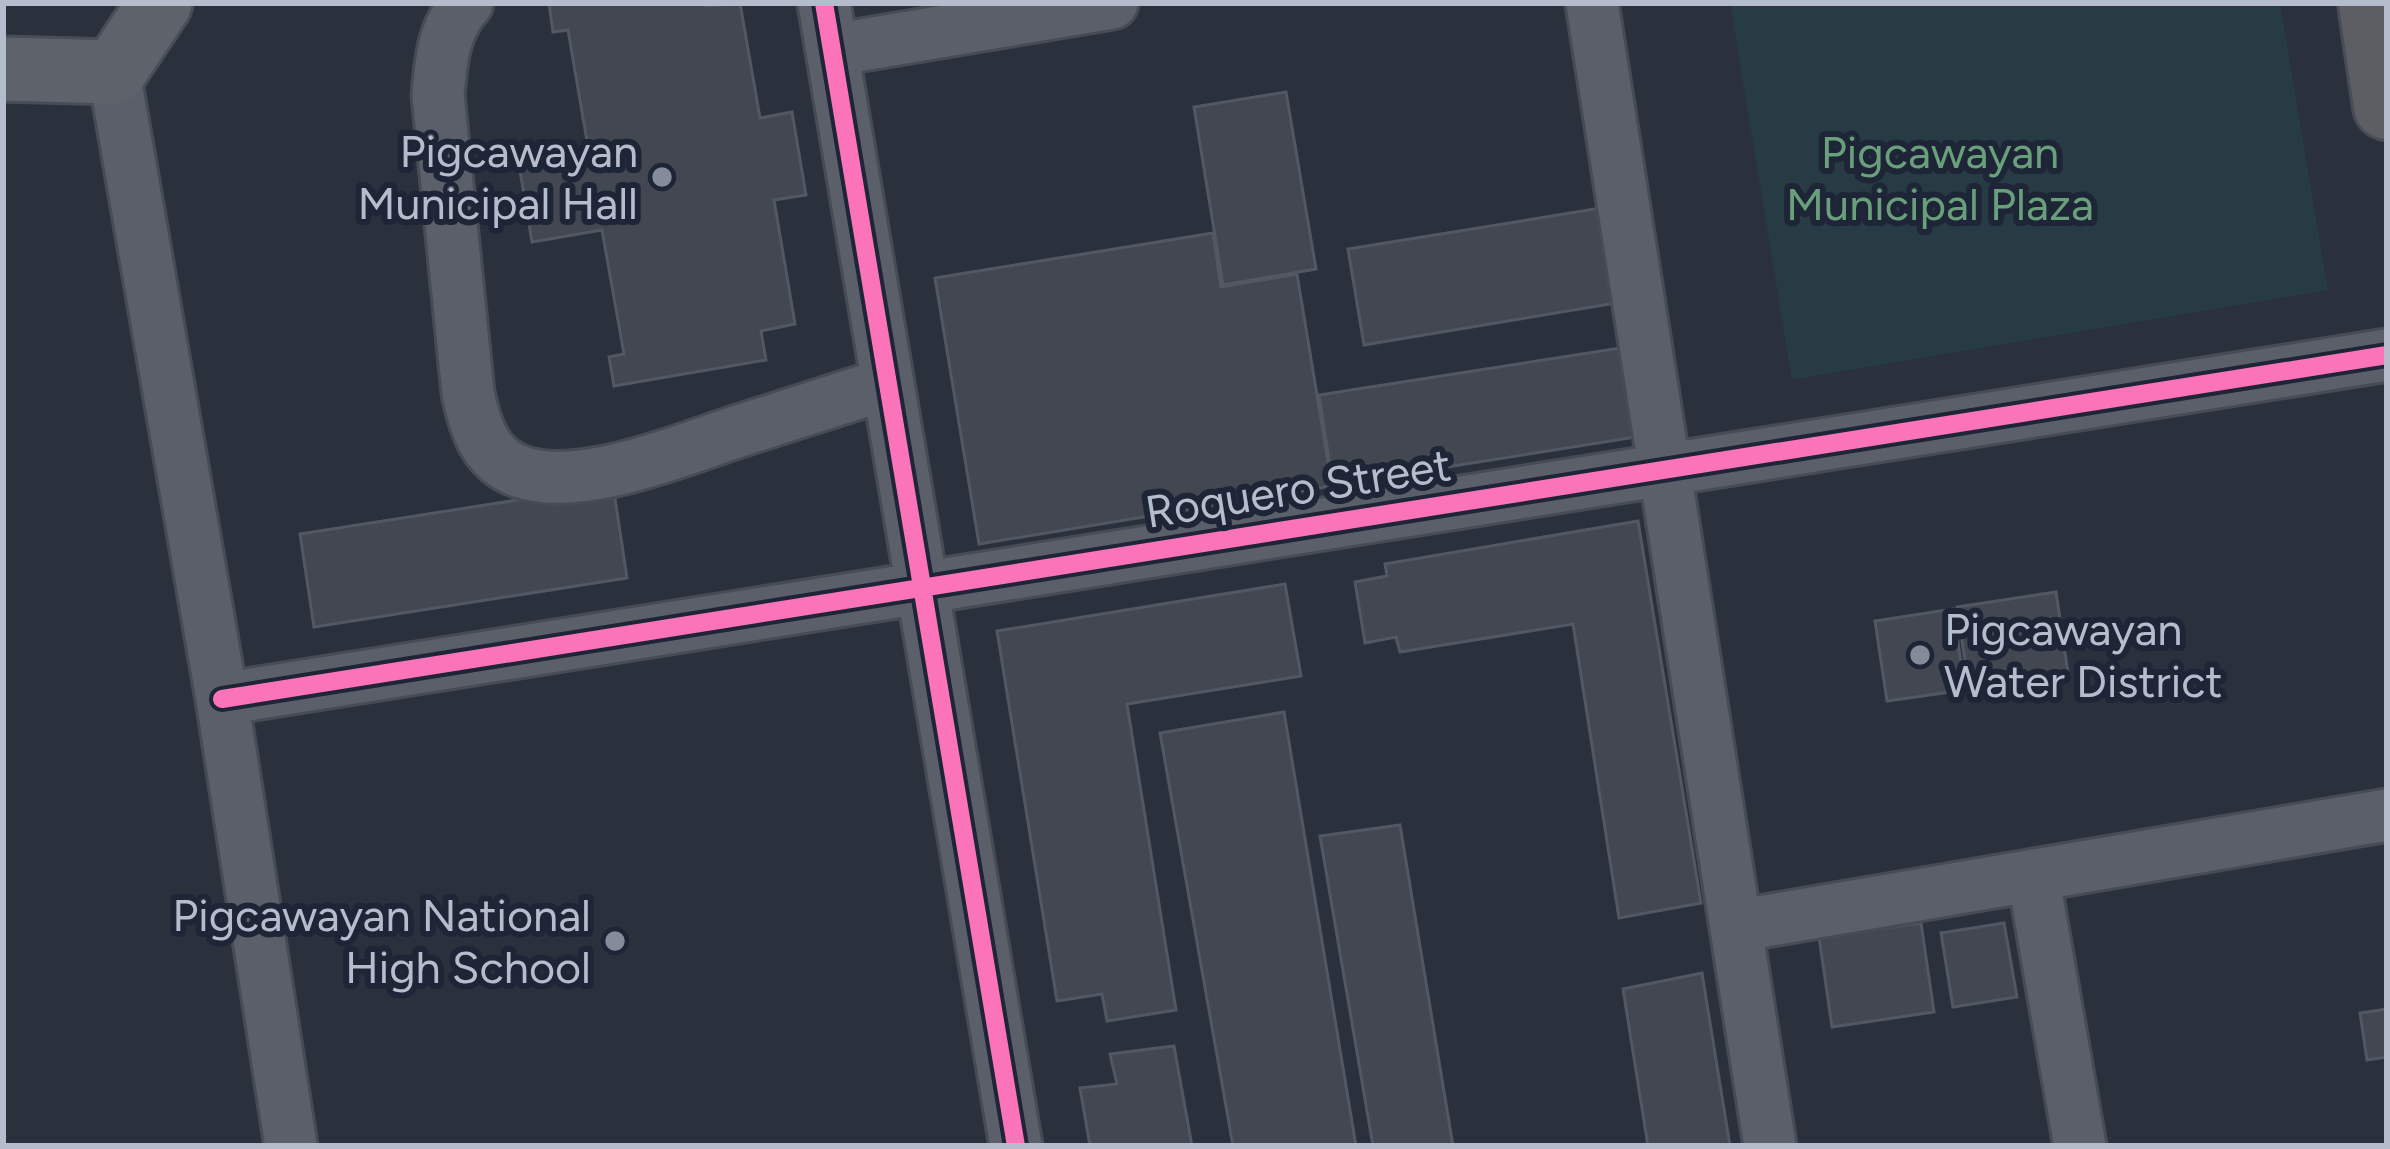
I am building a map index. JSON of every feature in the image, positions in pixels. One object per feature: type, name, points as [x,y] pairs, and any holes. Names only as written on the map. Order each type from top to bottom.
[{"type":"highway","points":[[2372,3],[2387,106]]},
{"type":"main road","points":[[3,69],[114,72],[160,3]]},
{"type":"street","points":[[467,3],[443,45],[438,95],[468,393],[476,431],[495,457],[520,472],[553,478],[598,473],[886,384]]},
{"type":"street","points":[[1016,1146],[828,26],[1112,3]]},
{"type":"street","points":[[1592,3],[1771,1146]]},
{"type":"street","points":[[114,72],[222,699],[291,1146]]},
{"type":"street","name":"Roquero Street","points":[[222,699],[2387,355]]},
{"type":"street","points":[[1736,926],[2387,815]]},
{"type":"street","points":[[2033,875],[2080,1146]]},
{"type":"green space","name":"Pigcawayan Municipal Plaza","points":[[1730,3],[2280,3],[2328,290],[1792,380]]},
{"type":"building","name":"Pigcawayan Municipal Hall","points":[[549,3],[740,3],[760,118],[792,112],[806,195],[774,200],[795,324],[761,331],[766,360],[614,386],[609,357],[624,354],[602,230],[532,242],[518,159],[588,147],[568,30],[553,32]]},
{"type":"building","points":[[1286,92],[1316,269],[1223,285],[1194,107]]},
{"type":"building","points":[[1601,208],[1616,303],[1364,345],[1348,249]]},
{"type":"building","points":[[1213,233],[1221,287],[1297,274],[1332,486],[979,544],[935,278]]},
{"type":"building","points":[[1627,347],[1642,436],[1333,485],[1319,395]]},
{"type":"building","points":[[613,485],[627,578],[314,627],[300,534]]},
{"type":"building","points":[[1638,521],[1701,903],[1619,918],[1573,624],[1400,652],[1396,637],[1365,643],[1355,582],[1387,576],[1385,564]]},
{"type":"building","points":[[1285,584],[1301,676],[1127,704],[1176,1010],[1107,1021],[1102,994],[1057,1001],[997,631]]},
{"type":"building","points":[[2056,592],[2068,673],[1969,688],[1957,607]]},
{"type":"building","name":"Pigcawayan Water District","points":[[1953,609],[1965,690],[1887,701],[1875,621]]},
{"type":"building","points":[[1284,712],[1356,1146],[1233,1146],[1160,733]]},
{"type":"building","points":[[1400,825],[1453,1146],[1373,1146],[1320,836]]},
{"type":"building","points":[[1921,923],[1934,1012],[1832,1027],[1819,937]]},
{"type":"building","points":[[2004,923],[2017,997],[1953,1007],[1941,933]]},
{"type":"building","points":[[1702,973],[1730,1146],[1648,1146],[1623,989]]},
{"type":"building","points":[[2387,1009],[2387,1057],[2367,1060],[2360,1013]]},
{"type":"building","points":[[1174,1046],[1192,1146],[1090,1146],[1080,1088],[1117,1084],[1110,1054]]},
{"type":"cycle path","points":[[824,3],[1016,1146]]},
{"type":"cycle path","points":[[222,699],[2387,355]]},
{"type":"place","name":"Pigcawayan Municipal Hall","points":[[662,177]]},
{"type":"place","name":"Pigcawayan Water District","points":[[1920,655]]},
{"type":"place","name":"Pigcawayan National High School","points":[[615,941]]}]
